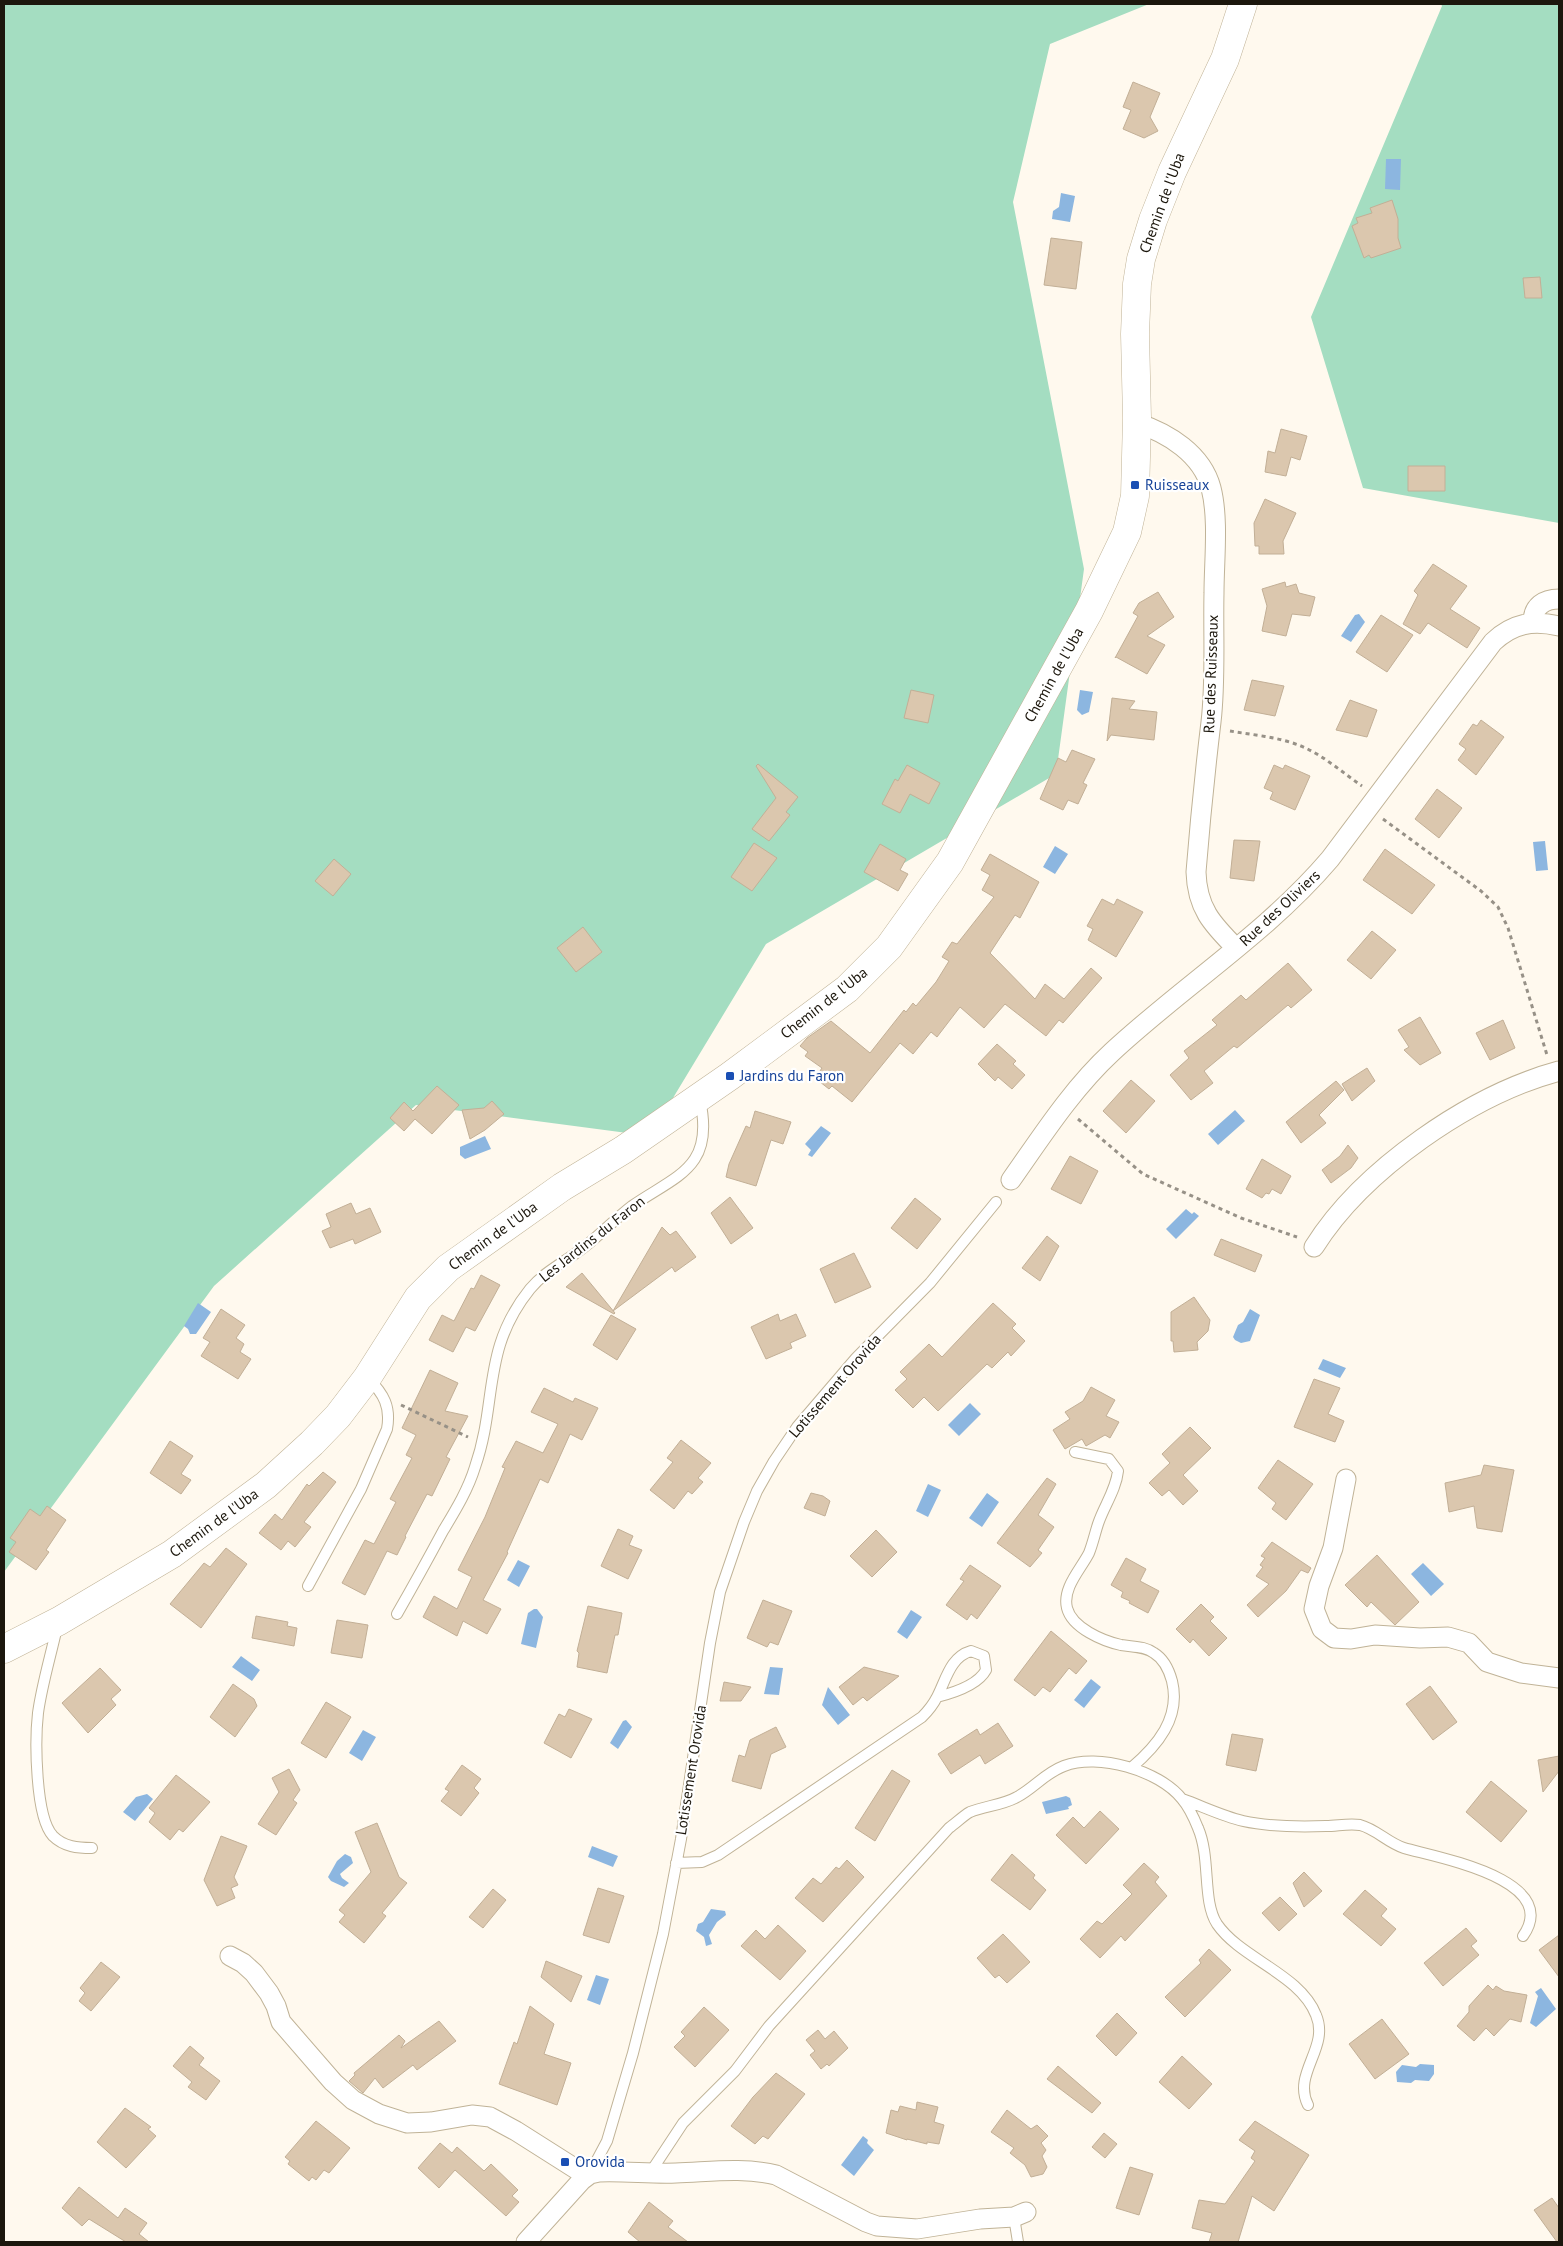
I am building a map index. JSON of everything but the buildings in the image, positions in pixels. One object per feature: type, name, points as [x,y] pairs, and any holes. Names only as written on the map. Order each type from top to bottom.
[{"type":"street","name":"Chemin de l'Uba","points":[[4,1649],[59,1621],[172,1554],[248,1499],[312,1443],[338,1416],[367,1378],[418,1298],[448,1268],[562,1187],[623,1150],[699,1097],[847,989],[889,947],[940,878],[1089,611],[1122,544],[1134,505],[1137,423],[1135,334],[1137,284],[1143,252],[1153,220],[1172,172],[1225,59],[1243,4]]},
{"type":"street","name":"Rue des Ruisseaux","points":[[1137,423],[1160,432],[1184,447],[1193,456],[1210,487],[1214,552],[1210,728],[1196,888],[1208,917],[1236,948]]},
{"type":"street","points":[[1533,622],[1535,612],[1540,604],[1550,599],[1559,599]]},
{"type":"street","name":"Rue des Oliviers","points":[[1011,1180],[1063,1107],[1084,1081],[1112,1052],[1236,948],[1308,884],[1373,802],[1492,642],[1502,633],[1525,622],[1559,626]]},
{"type":"street","points":[[1315,1245],[1346,1204],[1376,1175],[1418,1141],[1464,1112],[1529,1081],[1556,1072]]},
{"type":"street","points":[[1346,1479],[1333,1548],[1319,1586],[1314,1609],[1322,1629],[1334,1638],[1351,1639],[1376,1635],[1420,1638],[1448,1637],[1469,1643],[1487,1662],[1521,1673],[1559,1678]]},
{"type":"street","points":[[230,1956],[254,1974],[269,1993],[281,2022],[333,2082],[353,2100],[379,2114],[407,2122],[431,2122],[472,2115],[490,2117],[588,2175]]},
{"type":"street","points":[[526,2242],[561,2201],[588,2175],[607,2172],[650,2173],[732,2169],[761,2171],[776,2175],[866,2222],[889,2227],[925,2228],[1020,2214]]},
{"type":"lane","name":"Les Jardins du Faron","points":[[397,1614],[462,1497],[475,1467],[482,1444],[492,1368],[501,1337],[515,1311],[544,1274],[582,1249],[622,1214],[676,1179],[690,1167],[698,1152],[702,1133],[702,1112],[699,1097]]},
{"type":"lane","name":"Lotissement Orovida","points":[[588,2175],[607,2141],[632,2053],[662,1934],[676,1863],[710,1643],[720,1592],[740,1531],[757,1491],[774,1461],[808,1414],[856,1358],[930,1282],[996,1202]]},
{"type":"lane","points":[[308,1586],[361,1489],[384,1438],[389,1420],[388,1406],[383,1394],[367,1378]]},
{"type":"lane","points":[[1075,1452],[1109,1459],[1118,1471],[1117,1479],[1090,1550],[1069,1589],[1066,1599],[1070,1613],[1080,1625],[1113,1643],[1145,1648],[1154,1652],[1166,1666],[1173,1685],[1173,1712],[1169,1723],[1162,1735],[1131,1768]]},
{"type":"lane","points":[[59,1621],[38,1711],[39,1791],[46,1826],[53,1836],[69,1846],[92,1848]]},
{"type":"lane","points":[[676,1863],[697,1863],[718,1855],[913,1723],[928,1710],[937,1697],[950,1668],[956,1660],[971,1650],[984,1656],[986,1670],[981,1678],[962,1688],[937,1697]]},
{"type":"lane","points":[[650,2173],[683,2123],[735,2071],[775,2019],[960,1819],[979,1809],[1018,1797],[1046,1774],[1064,1766],[1095,1761],[1131,1768],[1160,1781],[1182,1799],[1241,1820],[1294,1827],[1360,1825],[1398,1846],[1501,1876],[1511,1881],[1522,1892],[1532,1908],[1534,1918],[1523,1936]]},
{"type":"lane","points":[[1182,1799],[1199,1831],[1206,1852],[1208,1896],[1214,1919],[1229,1937],[1300,1992],[1316,2014],[1319,2024],[1319,2036],[1302,2089],[1308,2106]]},
{"type":"lane","points":[[1018,2242],[1020,2214]]},
{"type":"path","points":[[1210,728],[1288,741],[1314,752],[1498,907],[1508,928],[1556,1072]]},
{"type":"path","points":[[1063,1107],[1150,1178],[1255,1223],[1315,1245]]},
{"type":"path","points":[[388,1406],[396,1404],[405,1406],[482,1444]]},
{"type":"green space","points":[[4,4],[1149,4],[1050,44],[1013,202],[1084,569],[1056,774],[766,944],[650,1136],[416,1105],[214,1286],[4,1572]]},
{"type":"green space","points":[[1441,4],[1559,4],[1559,523],[1363,488],[1311,317],[1442,6]]},
{"type":"water","points":[[1386,159],[1401,159],[1400,190],[1385,189]]},
{"type":"water","points":[[1061,193],[1075,196],[1070,222],[1052,219],[1053,211],[1059,207]]},
{"type":"water","points":[[1359,614],[1365,622],[1351,642],[1341,636],[1355,615]]},
{"type":"water","points":[[1080,690],[1093,692],[1089,712],[1082,715],[1077,710]]},
{"type":"water","points":[[1545,841],[1548,870],[1536,871],[1533,842]]},
{"type":"water","points":[[1055,846],[1068,854],[1055,874],[1043,867]]},
{"type":"water","points":[[1235,1110],[1245,1121],[1218,1145],[1208,1134]]},
{"type":"water","points":[[821,1126],[831,1133],[812,1157],[808,1155],[811,1150],[805,1144]]},
{"type":"water","points":[[485,1136],[491,1149],[465,1159],[460,1155],[460,1147]]},
{"type":"water","points":[[1186,1209],[1192,1214],[1194,1212],[1199,1216],[1176,1239],[1166,1229]]},
{"type":"water","points":[[198,1303],[211,1312],[196,1334],[190,1334],[184,1326]]},
{"type":"water","points":[[1250,1309],[1260,1315],[1250,1341],[1241,1343],[1233,1337],[1238,1325],[1243,1322]]},
{"type":"water","points":[[1323,1359],[1346,1368],[1340,1378],[1318,1369]]},
{"type":"water","points":[[970,1403],[981,1414],[959,1436],[948,1425]]},
{"type":"water","points":[[928,1484],[941,1490],[928,1517],[916,1511]]},
{"type":"water","points":[[987,1493],[999,1502],[982,1527],[969,1518]]},
{"type":"water","points":[[518,1560],[530,1566],[519,1587],[507,1580]]},
{"type":"water","points":[[1423,1563],[1444,1584],[1431,1596],[1411,1574]]},
{"type":"water","points":[[537,1609],[543,1617],[536,1648],[521,1644],[528,1613]]},
{"type":"water","points":[[911,1610],[922,1617],[907,1639],[897,1632]]},
{"type":"water","points":[[241,1656],[260,1670],[252,1681],[232,1667]]},
{"type":"water","points":[[770,1667],[783,1668],[779,1695],[764,1694]]},
{"type":"water","points":[[1091,1679],[1101,1687],[1084,1708],[1074,1700]]},
{"type":"water","points":[[828,1687],[850,1715],[838,1725],[822,1705]]},
{"type":"water","points":[[626,1720],[632,1727],[618,1749],[610,1743],[623,1721]]},
{"type":"water","points":[[363,1730],[376,1737],[362,1761],[349,1753]]},
{"type":"water","points":[[147,1794],[153,1799],[135,1821],[123,1812],[136,1797]]},
{"type":"water","points":[[1066,1796],[1070,1798],[1072,1805],[1068,1807],[1069,1809],[1046,1814],[1042,1802]]},
{"type":"water","points":[[592,1846],[618,1856],[613,1867],[588,1857]]},
{"type":"water","points":[[345,1854],[351,1857],[353,1863],[340,1874],[349,1883],[344,1887],[331,1881],[328,1877],[337,1861]]},
{"type":"water","points":[[711,1909],[725,1911],[726,1915],[717,1922],[709,1935],[712,1944],[706,1946],[704,1937],[696,1931],[698,1924],[703,1922]]},
{"type":"water","points":[[596,1975],[609,1979],[600,2005],[587,2000]]},
{"type":"water","points":[[1541,1988],[1556,2009],[1536,2027],[1530,2023],[1538,1996],[1535,1992]]},
{"type":"water","points":[[1420,2064],[1434,2065],[1434,2074],[1429,2081],[1397,2082],[1396,2072],[1402,2065],[1416,2067]]},
{"type":"water","points":[[863,2136],[874,2150],[854,2176],[841,2165]]},
{"type":"place","name":"Ruisseaux","points":[[1135,485]]},
{"type":"place","name":"Jardins du Faron","points":[[730,1076]]},
{"type":"place","name":"Orovida","points":[[565,2162]]}]
